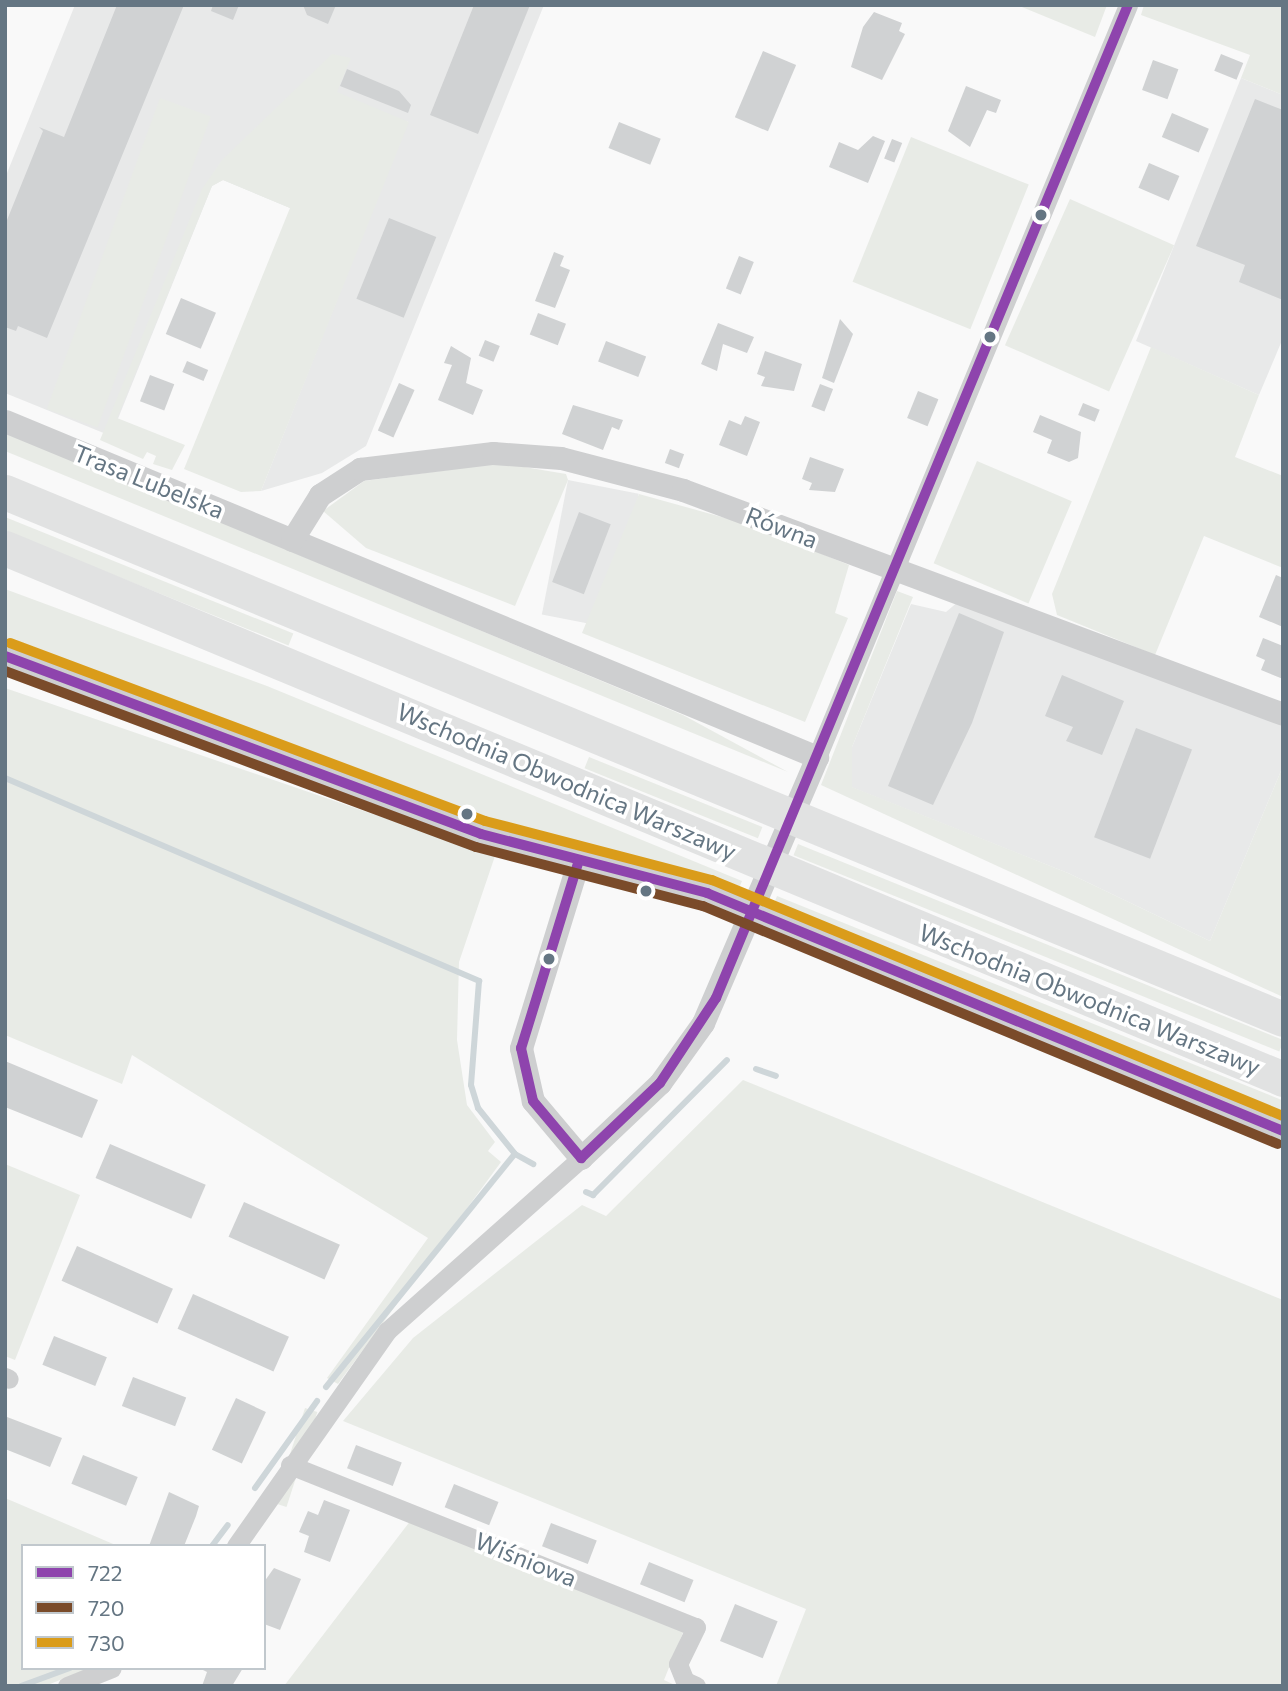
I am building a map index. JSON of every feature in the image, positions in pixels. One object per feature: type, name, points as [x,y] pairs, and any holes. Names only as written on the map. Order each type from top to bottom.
[{"type":"highway","points":[[5,492],[1283,1019]]},
{"type":"highway","name":"Wschodnia Obwodnica Warszawy","points":[[5,548],[1283,1079]]},
{"type":"street","points":[[237,1544],[290,1465],[387,1331],[634,1111],[680,1057],[716,998],[1128,5]]},
{"type":"street","name":"Trasa Lubelska","points":[[5,421],[815,762]]},
{"type":"street","name":"Równa","points":[[292,540],[320,495],[360,469],[493,453],[561,458],[684,490],[1283,714]]},
{"type":"street","points":[[5,656],[481,834],[726,901],[1283,1131]]},
{"type":"street","points":[[579,860],[521,1048],[533,1101],[581,1158]]},
{"type":"street","name":"Wiśniowa","points":[[290,1465],[695,1627],[678,1664],[685,1681],[696,1686]]},
{"type":"street","points":[[67,1686],[107,1670]]},
{"type":"shaded area","points":[[75,5],[544,5],[366,446],[322,473],[261,491],[408,121],[290,208],[223,180],[212,186],[111,436],[5,393],[5,178]]},
{"type":"shaded area","points":[[1017,5],[1107,5],[1095,37]]},
{"type":"shaded area","points":[[1144,5],[1283,5],[1283,95],[1241,78],[1250,55],[1141,15]]},
{"type":"shaded area","points":[[332,54],[351,58],[337,92],[409,122],[261,491],[241,492],[184,469],[290,208],[223,180],[212,186],[117,418],[185,445],[172,470],[153,464],[156,456],[147,452],[143,459],[100,440],[202,189],[222,160]]},
{"type":"shaded area","points":[[1241,78],[1283,95],[1283,338],[1259,395],[1136,341]]},
{"type":"shaded area","points":[[160,98],[211,116],[98,428],[47,409]]},
{"type":"shaded area","points":[[911,137],[1029,185],[970,329],[853,282]]},
{"type":"shaded area","points":[[1070,199],[1174,245],[1109,392],[1005,345]]},
{"type":"shaded area","points":[[1151,347],[1259,395],[1235,457],[1283,476],[1283,568],[1204,536],[1155,655],[1057,615],[1052,594]]},
{"type":"shaded area","points":[[5,432],[683,715],[788,772],[5,451]]},
{"type":"shaded area","points":[[977,461],[1072,501],[1028,603],[934,563]]},
{"type":"shaded area","points":[[500,463],[566,474],[568,480],[515,606],[366,548],[323,511],[364,481]]},
{"type":"shaded area","points":[[568,480],[639,494],[613,628],[542,614]]},
{"type":"shaded area","points":[[639,494],[754,526],[849,565],[835,613],[848,618],[805,722],[582,633]]},
{"type":"shaded area","points":[[5,517],[293,634],[288,646],[5,531]]},
{"type":"shaded area","points":[[5,589],[267,686],[742,881],[737,893],[661,868],[526,839],[527,833],[464,808],[433,801],[431,806],[5,647]]},
{"type":"shaded area","points":[[897,591],[913,597],[852,747],[852,787],[1068,873],[1210,941],[1283,766],[1283,997],[821,785]]},
{"type":"shaded area","points":[[959,601],[1283,725],[1283,766],[1210,941],[1068,873],[851,787],[852,747],[911,604],[946,612]]},
{"type":"shaded area","points":[[5,688],[495,856],[459,962],[457,1040],[467,1105],[495,1142],[488,1151],[501,1162],[338,1384],[327,1378],[428,1238],[132,1055],[122,1084],[5,1035]]},
{"type":"shaded area","points":[[589,757],[762,827],[758,838],[585,768]]},
{"type":"shaded area","points":[[798,844],[1283,1040],[1279,1051],[794,855]]},
{"type":"shaded area","points":[[777,896],[1283,1100],[1279,1114],[772,909]]},
{"type":"shaded area","points":[[743,1080],[1283,1300],[1283,1686],[776,1686],[806,1609],[343,1421],[413,1338],[582,1205],[606,1216]]},
{"type":"shaded area","points":[[5,1164],[80,1195],[15,1360],[5,1356]]},
{"type":"shaded area","points":[[305,1408],[317,1412],[286,1507],[274,1503]]},
{"type":"shaded area","points":[[5,1498],[113,1544],[21,1544],[21,1670],[85,1670],[45,1686],[5,1686]]},
{"type":"shaded area","points":[[411,1520],[684,1630],[664,1680],[677,1686],[284,1686]]},
{"type":"building","points":[[117,5],[184,5],[47,338],[18,326],[16,331],[5,327],[5,225],[43,131],[39,127],[64,137]]},
{"type":"building","points":[[213,5],[239,5],[233,20],[211,11]]},
{"type":"building","points":[[303,5],[336,5],[328,24],[307,15]]},
{"type":"building","points":[[474,5],[530,5],[478,134],[430,115]]},
{"type":"building","points":[[874,12],[902,23],[899,31],[905,34],[882,80],[851,67],[863,27]]},
{"type":"building","points":[[763,51],[796,65],[768,131],[735,117]]},
{"type":"building","points":[[1221,54],[1243,63],[1237,80],[1214,71]]},
{"type":"building","points":[[1153,60],[1178,69],[1167,99],[1142,90]]},
{"type":"building","points":[[347,69],[399,91],[411,105],[408,113],[340,86]]},
{"type":"building","points":[[966,86],[1001,100],[996,113],[987,110],[970,147],[948,131]]},
{"type":"building","points":[[1255,99],[1283,110],[1283,300],[1239,282],[1245,265],[1196,246]]},
{"type":"building","points":[[1172,113],[1209,129],[1199,153],[1162,137]]},
{"type":"building","points":[[619,122],[661,139],[650,165],[609,148]]},
{"type":"building","points":[[873,136],[885,141],[868,183],[829,167],[839,142],[858,150]]},
{"type":"building","points":[[892,139],[902,143],[894,163],[884,158]]},
{"type":"building","points":[[1149,163],[1179,176],[1169,201],[1138,188]]},
{"type":"building","points":[[389,218],[436,237],[404,318],[356,299]]},
{"type":"building","points":[[554,252],[564,256],[560,266],[570,270],[555,308],[535,301]]},
{"type":"building","points":[[739,256],[754,262],[741,294],[726,288]]},
{"type":"building","points":[[181,298],[216,313],[201,349],[166,334]]},
{"type":"building","points":[[538,313],[566,324],[558,345],[530,334]]},
{"type":"building","points":[[840,319],[853,334],[834,383],[822,378]]},
{"type":"building","points":[[718,323],[754,337],[747,353],[723,344],[717,371],[701,364]]},
{"type":"building","points":[[485,340],[500,346],[493,362],[479,356]]},
{"type":"building","points":[[606,341],[646,356],[638,377],[598,362]]},
{"type":"building","points":[[451,346],[471,358],[466,383],[483,390],[473,415],[438,400],[452,365],[444,363]]},
{"type":"building","points":[[765,351],[802,364],[794,391],[761,386],[765,377],[757,374]]},
{"type":"building","points":[[187,361],[208,370],[203,381],[182,372]]},
{"type":"building","points":[[150,375],[174,384],[164,410],[140,401]]},
{"type":"building","points":[[399,383],[415,390],[393,437],[378,431]]},
{"type":"building","points":[[820,384],[833,389],[824,411],[811,406]]},
{"type":"building","points":[[918,391],[938,399],[928,426],[907,418]]},
{"type":"building","points":[[1083,403],[1100,410],[1095,422],[1078,415]]},
{"type":"building","points":[[573,405],[623,420],[619,430],[612,427],[603,450],[562,434]]},
{"type":"building","points":[[1040,415],[1081,432],[1078,458],[1069,462],[1047,453],[1052,440],[1033,432]]},
{"type":"building","points":[[745,416],[760,422],[747,456],[719,445],[729,420],[741,425]]},
{"type":"building","points":[[670,449],[684,454],[679,468],[665,463]]},
{"type":"building","points":[[810,457],[844,469],[835,492],[809,490],[812,483],[802,479]]},
{"type":"building","points":[[579,512],[611,524],[584,594],[552,582]]},
{"type":"building","points":[[1276,575],[1283,578],[1283,627],[1259,617]]},
{"type":"building","points":[[959,613],[1004,632],[972,723],[933,805],[888,786]]},
{"type":"building","points":[[1263,638],[1283,646],[1283,679],[1261,670],[1265,660],[1256,656]]},
{"type":"building","points":[[1062,675],[1124,701],[1102,755],[1066,741],[1073,727],[1045,716]]},
{"type":"building","points":[[1136,728],[1192,750],[1150,859],[1094,837]]},
{"type":"building","points":[[5,1061],[98,1100],[82,1138],[5,1107]]},
{"type":"building","points":[[110,1144],[206,1185],[191,1219],[96,1178]]},
{"type":"building","points":[[244,1202],[340,1245],[324,1279],[229,1237]]},
{"type":"building","points":[[77,1246],[173,1289],[157,1323],[62,1281]]},
{"type":"building","points":[[193,1294],[289,1337],[273,1371],[178,1329]]},
{"type":"building","points":[[54,1336],[107,1357],[95,1386],[42,1365]]},
{"type":"building","points":[[133,1377],[186,1397],[175,1426],[122,1406]]},
{"type":"building","points":[[236,1398],[266,1412],[242,1464],[212,1450]]},
{"type":"building","points":[[7,1417],[62,1438],[50,1467],[5,1449]]},
{"type":"building","points":[[356,1445],[402,1463],[393,1486],[347,1468]]},
{"type":"building","points":[[83,1455],[138,1477],[126,1506],[71,1484]]},
{"type":"building","points":[[454,1484],[499,1502],[489,1525],[445,1507]]},
{"type":"building","points":[[169,1492],[199,1506],[185,1544],[150,1544]]},
{"type":"building","points":[[324,1500],[350,1510],[330,1562],[304,1552],[309,1536],[299,1532],[308,1511],[318,1515]]},
{"type":"building","points":[[551,1523],[597,1541],[588,1564],[542,1546]]},
{"type":"building","points":[[649,1562],[694,1580],[685,1602],[640,1584]]},
{"type":"building","points":[[274,1568],[301,1579],[280,1630],[266,1625],[266,1579]]},
{"type":"building","points":[[735,1604],[778,1621],[763,1658],[720,1641]]},
{"type":"building","points":[[203,1670],[242,1670],[232,1686],[202,1686],[207,1672]]},
{"type":"waterway","points":[[5,778],[479,981],[471,1085],[478,1108],[515,1154]]},
{"type":"waterway","points":[[586,1192],[593,1195],[727,1060]]},
{"type":"waterway","points":[[756,1069],[776,1076]]},
{"type":"waterway","points":[[326,1387],[515,1154],[533,1164]]},
{"type":"waterway","points":[[255,1488],[317,1401]]},
{"type":"waterway","points":[[214,1544],[228,1525]]},
{"type":"waterway","points":[[21,1686],[65,1670]]},
{"type":"transit line","name":"722","points":[[581,1158],[660,1083],[716,998],[1128,5]]},
{"type":"transit line","name":"730","points":[[10,643],[485,821],[712,880],[1283,1116]]},
{"type":"transit line","name":"722","points":[[5,656],[481,834],[707,893],[1283,1131]]},
{"type":"transit line","name":"720","points":[[5,671],[476,847],[703,906],[1278,1144]]},
{"type":"transit line","name":"722","points":[[579,860],[521,1048],[533,1101],[581,1158]]}]
